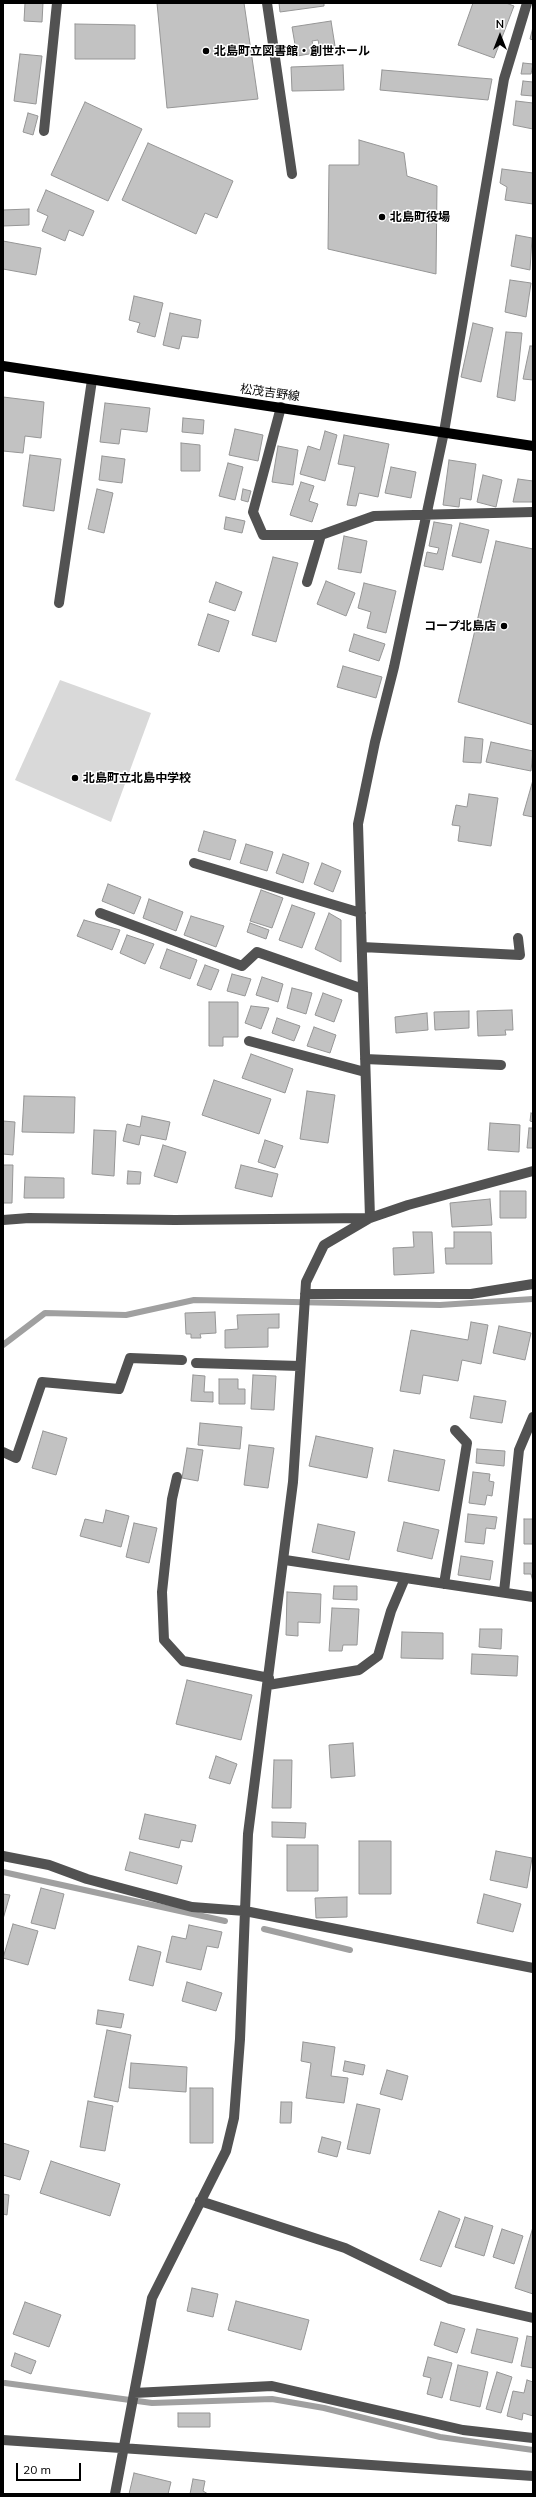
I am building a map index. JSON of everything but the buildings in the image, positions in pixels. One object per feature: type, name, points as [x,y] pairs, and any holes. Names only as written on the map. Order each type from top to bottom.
[{"type":"main road","name":"松茂吉野線","points":[[3,366],[533,446]]},
{"type":"street","points":[[44,131],[56,3]]},
{"type":"street","points":[[267,3],[292,174]]},
{"type":"street","points":[[370,1218],[358,824],[375,742],[394,667],[444,432],[504,79],[527,3]]},
{"type":"street","points":[[59,604],[92,380]]},
{"type":"street","points":[[281,408],[253,512],[263,535],[321,536],[374,516],[533,512]]},
{"type":"street","points":[[307,582],[321,536]]},
{"type":"street","points":[[194,863],[361,913]]},
{"type":"street","points":[[100,914],[242,966],[257,952],[363,989]]},
{"type":"street","points":[[362,947],[520,955],[518,938]]},
{"type":"street","points":[[249,1042],[365,1072]]},
{"type":"street","points":[[365,1059],[501,1065]]},
{"type":"street","points":[[115,2494],[152,2298],[226,2151],[234,2118],[240,2039],[248,1834],[285,1560],[293,1482],[306,1282],[324,1245],[370,1218],[408,1205],[533,1170]]},
{"type":"street","points":[[3,1220],[29,1218],[176,1220],[370,1218]]},
{"type":"street","points":[[305,1294],[471,1294],[533,1284]]},
{"type":"street","points":[[3,1452],[16,1458],[42,1382],[119,1389],[130,1358],[182,1360]]},
{"type":"street","points":[[196,1363],[300,1366]]},
{"type":"street","points":[[504,1592],[518,1450],[533,1417]]},
{"type":"street","points":[[444,1584],[467,1443],[455,1430]]},
{"type":"street","points":[[177,1477],[172,1499],[162,1592],[164,1640],[183,1662],[269,1681],[359,1670],[378,1656],[391,1612],[405,1578]]},
{"type":"street","points":[[285,1560],[533,1596]]},
{"type":"street","points":[[3,1856],[49,1865],[87,1879],[192,1907],[245,1911],[533,1968]]},
{"type":"street","points":[[200,2201],[345,2248],[450,2300],[533,2318]]},
{"type":"street","points":[[134,2394],[272,2386],[463,2430],[533,2438]]},
{"type":"street","points":[[3,2440],[125,2447],[533,2476]]},
{"type":"shaded area","points":[[60,680],[151,713],[111,822],[15,780]]},
{"type":"waterway","points":[[3,1345],[45,1313],[126,1315],[194,1300],[440,1305],[533,1299]]},
{"type":"waterway","points":[[3,1872],[225,1921]]},
{"type":"waterway","points":[[264,1929],[350,1950]]},
{"type":"waterway","points":[[5,2383],[152,2403],[272,2399],[324,2408],[440,2437],[533,2450]]},
{"type":"place","name":"北島町立図書館・創世ホール","points":[[206,51]]},
{"type":"place","name":"北島町役場","points":[[382,217]]},
{"type":"place","name":"コープ北島店","points":[[504,626]]},
{"type":"place","name":"北島町立北島中学校","points":[[75,778]]}]
